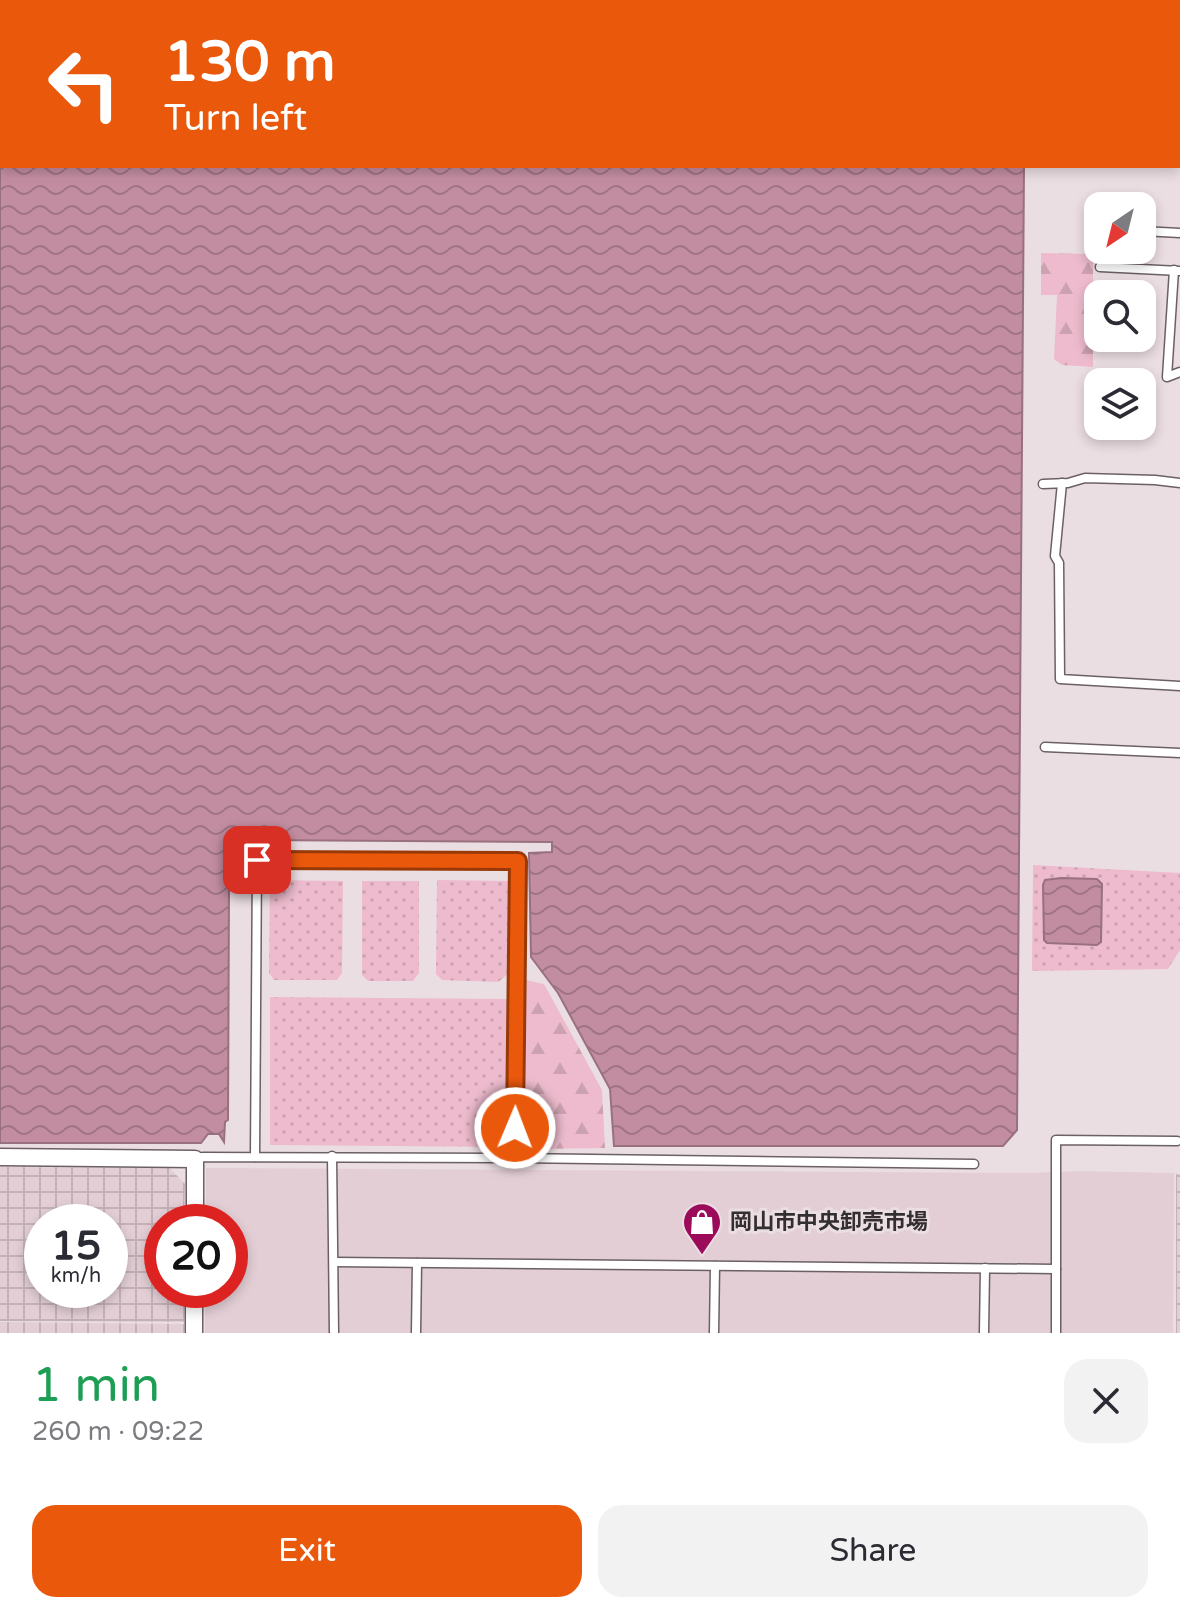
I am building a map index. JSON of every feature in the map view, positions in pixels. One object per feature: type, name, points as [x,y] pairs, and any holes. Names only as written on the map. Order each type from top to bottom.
[{"type":"street","points":[[0,1157],[195,1159],[195,1204]]},
{"type":"street","points":[[194,1308],[194,1333]]},
{"type":"lane","points":[[1156,232],[1180,233]]},
{"type":"lane","points":[[1100,267],[1177,270],[1167,377],[1180,372]]},
{"type":"lane","points":[[1043,484],[1085,478],[1180,483]]},
{"type":"lane","points":[[1062,483],[1055,556],[1059,563],[1060,679],[1180,686]]},
{"type":"lane","points":[[1045,747],[1180,753]]},
{"type":"lane","points":[[255,1157],[257,860],[273,860],[518,861],[514,1158]]},
{"type":"lane","points":[[1056,1333],[1056,1140],[1177,1141]]},
{"type":"lane","points":[[332,1156],[334,1333]]},
{"type":"lane","points":[[195,1159],[332,1156],[974,1164]]},
{"type":"lane","points":[[334,1262],[1056,1269]]},
{"type":"lane","points":[[416,1333],[417,1263]]},
{"type":"lane","points":[[714,1333],[715,1266]]},
{"type":"lane","points":[[984,1333],[985,1268]]},
{"type":"shaded area","points":[[0,1167],[170,1168],[185,1184],[184,1204],[144,1204],[144,1308],[184,1308],[184,1322],[0,1321]]},
{"type":"shaded area","name":"岡山市中央卸売市場","points":[[206,1168],[1174,1173],[1173,1333],[205,1333],[205,1308],[248,1308],[248,1204],[206,1204]]},
{"type":"shaded area","points":[[1176,1174],[1180,1174],[1180,1333],[1176,1333]]},
{"type":"shaded area","points":[[0,1322],[184,1324],[184,1333],[0,1333]]},
{"type":"green space","points":[[1041,253],[1084,254],[1084,264],[1093,264],[1093,280],[1084,280],[1084,352],[1093,352],[1093,367],[1062,365],[1054,359],[1057,295],[1041,295]]},
{"type":"green space","points":[[1033,865],[1180,873],[1180,950],[1168,969],[1032,971]]},
{"type":"green space","points":[[270,880],[343,881],[342,973],[337,980],[274,980],[269,973]]},
{"type":"green space","points":[[437,880],[508,881],[507,975],[498,982],[442,980],[436,974]]},
{"type":"green space","points":[[362,881],[419,881],[419,973],[413,981],[368,981],[362,975]]},
{"type":"green space","points":[[526,980],[544,984],[602,1090],[605,1148],[534,1149],[526,1139]]},
{"type":"green space","points":[[270,997],[507,999],[506,1147],[270,1145]]},
{"type":"water","points":[[0,168],[1024,168],[1017,1130],[1003,1146],[614,1146],[610,1089],[558,993],[531,957],[529,853],[552,852],[552,842],[242,840],[241,885],[229,888],[228,1120],[225,1122],[224,1142],[219,1134],[208,1134],[201,1143],[0,1143]]},
{"type":"water","points":[[1097,879],[1102,884],[1101,942],[1097,945],[1047,943],[1044,940],[1043,885],[1045,880]]},
{"type":"place","name":"岡山市中央卸売市場","points":[[702,1256]]},
{"type":"route","points":[[257,860],[518,861],[515,1128]]}]
